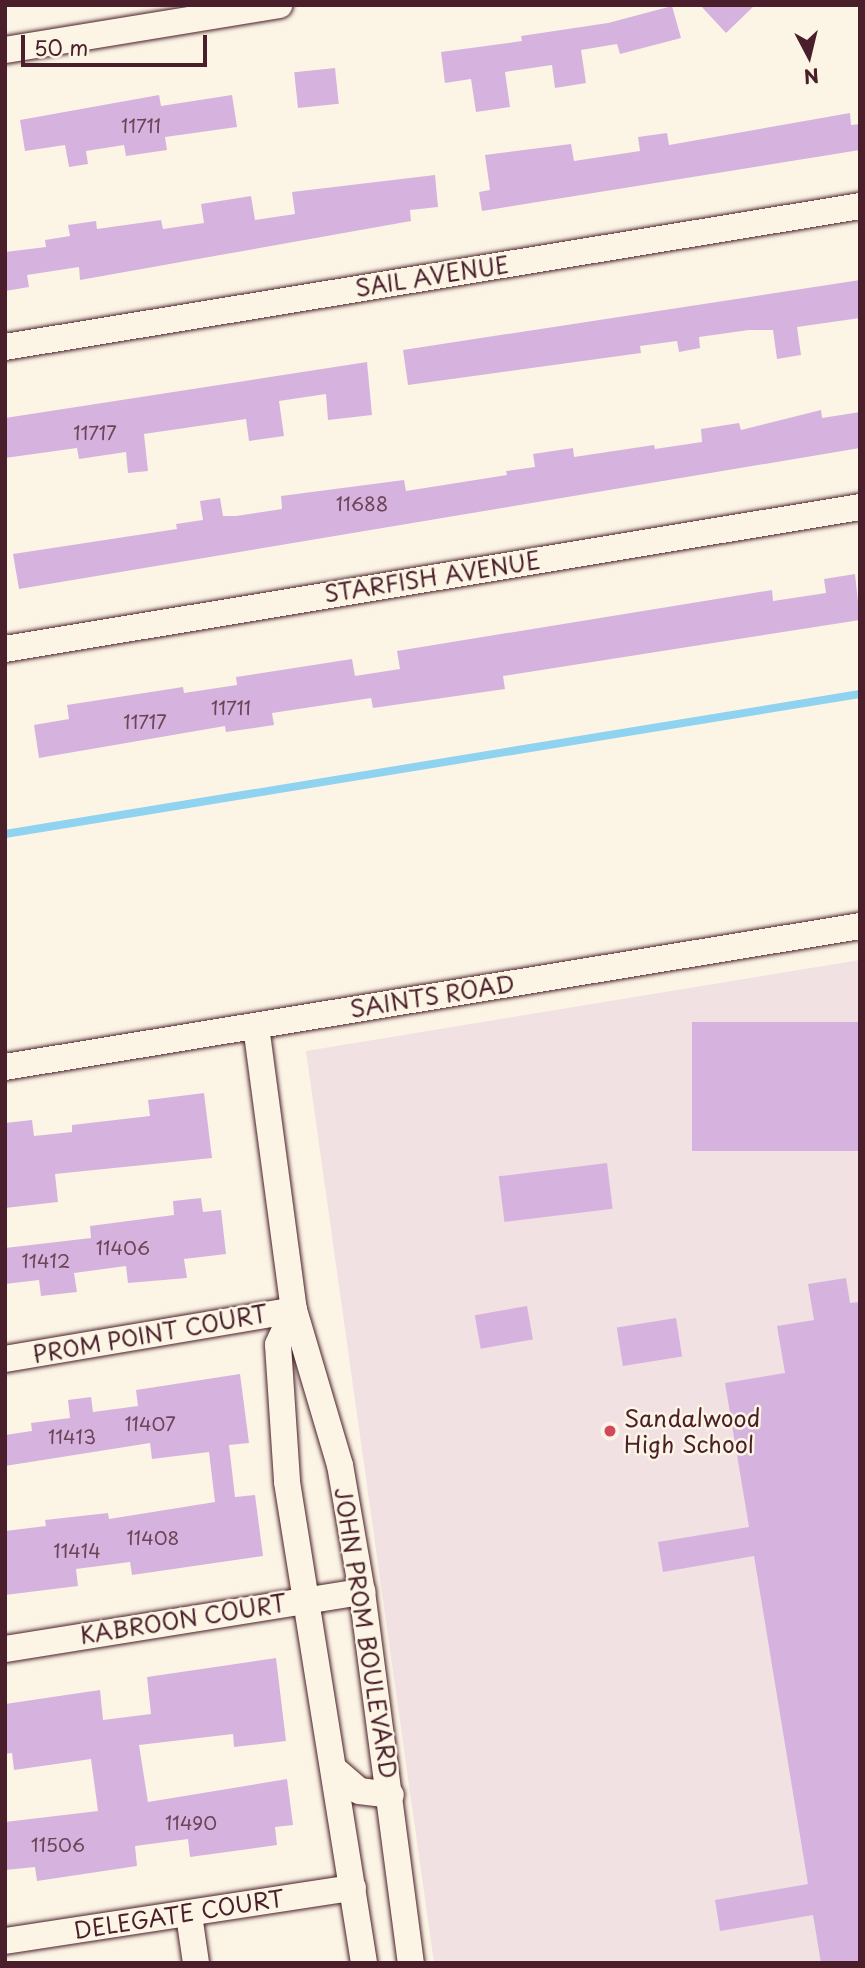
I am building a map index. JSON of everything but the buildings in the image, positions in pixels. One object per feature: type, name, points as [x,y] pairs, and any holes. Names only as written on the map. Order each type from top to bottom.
[{"type":"street","points":[[5,50],[279,5]]},
{"type":"street","name":"SAIL AVENUE","points":[[5,347],[860,206]]},
{"type":"street","name":"STARFISH AVENUE","points":[[5,649],[860,507]]},
{"type":"street","name":"SAINTS ROAD","points":[[5,1068],[860,926]]},
{"type":"street","name":"JOHN PROM BOULEVARD","points":[[256,1026],[294,1310],[340,1465],[362,1592],[391,1795],[411,1963]]},
{"type":"street","points":[[294,1310],[278,1345],[286,1482],[308,1599],[364,1963]]},
{"type":"street","name":"PROM POINT COURT","points":[[5,1359],[294,1310]]},
{"type":"street","name":"KABROON COURT","points":[[5,1649],[362,1592]]},
{"type":"street","points":[[334,1769],[359,1791],[391,1795]]},
{"type":"street","name":"DELEGATE COURT","points":[[5,1941],[353,1888]]},
{"type":"street","points":[[189,1915],[196,1963]]},
{"type":"shaded area","name":"Sandalwood High School","points":[[860,960],[860,1963],[434,1963],[306,1051]]},
{"type":"waterway","points":[[5,834],[860,694]]},
{"type":"place","name":"Sandalwood High School","points":[[610,1431]]}]
